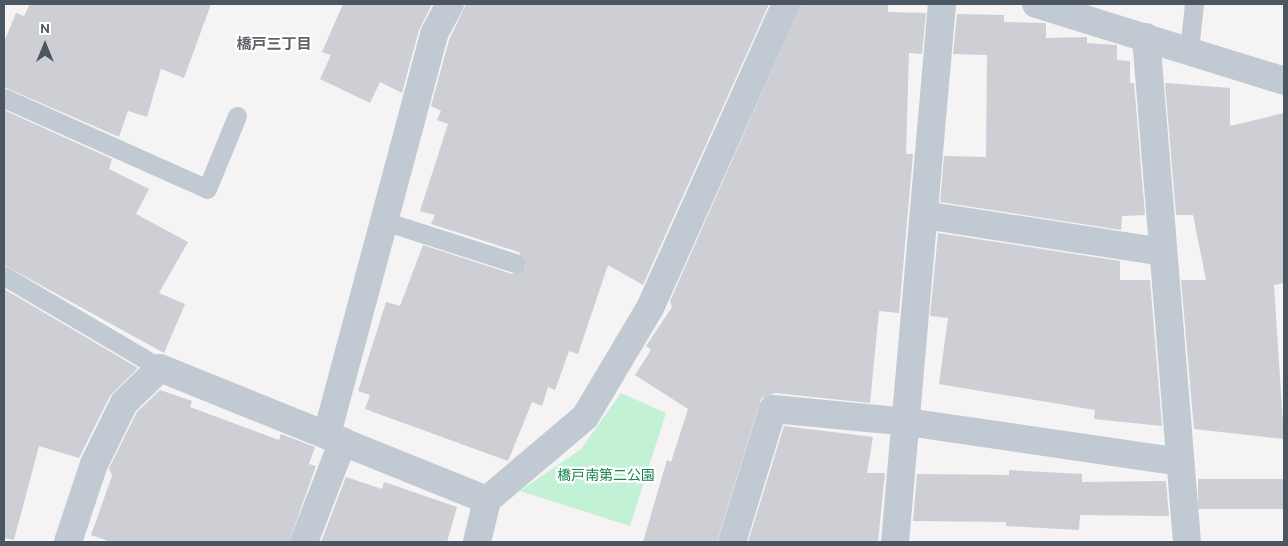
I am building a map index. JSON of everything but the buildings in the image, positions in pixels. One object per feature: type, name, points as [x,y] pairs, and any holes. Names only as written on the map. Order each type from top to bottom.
[{"type":"street","points":[[304,542],[335,437],[384,221],[434,34],[450,4]]},
{"type":"street","points":[[477,542],[487,500],[585,417],[650,308],[786,4]]},
{"type":"street","points":[[895,542],[907,422],[942,4]]},
{"type":"street","points":[[1036,4],[1284,81]]},
{"type":"street","points":[[1146,37],[1186,542]]},
{"type":"street","points":[[924,215],[1163,252]]},
{"type":"street","points":[[68,542],[94,464],[124,403],[160,368],[335,437],[487,500]]},
{"type":"street","points":[[732,542],[773,409],[907,422],[1180,462]]},
{"type":"lane","points":[[1188,50],[1194,4]]},
{"type":"lane","points":[[4,98],[206,188],[237,116]]},
{"type":"lane","points":[[384,221],[515,263]]},
{"type":"lane","points":[[4,276],[160,368]]},
{"type":"green space","name":"橋戸南第二公園","points":[[621,393],[666,413],[630,526],[520,491],[581,449]]},
{"type":"district","name":"橋戸三丁目","points":[[274,46]]}]
